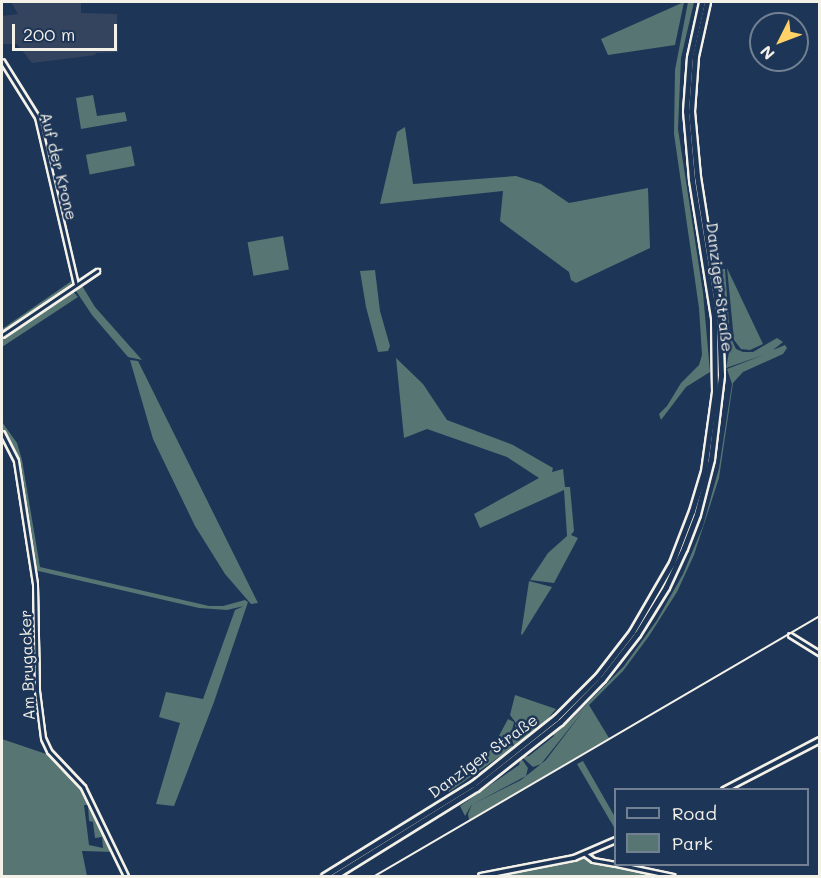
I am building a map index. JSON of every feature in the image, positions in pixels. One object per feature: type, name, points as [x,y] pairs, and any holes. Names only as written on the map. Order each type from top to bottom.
[{"type":"highway","name":"Danziger Straße","points":[[324,876],[473,784],[556,718],[598,676],[632,632],[676,554],[704,471],[715,392],[714,317],[692,179],[686,122],[688,66],[702,2]]},
{"type":"highway","name":"Danziger Straße","points":[[334,876],[448,807],[510,763],[560,722],[602,679],[637,634],[666,587],[684,548],[697,514],[711,459],[721,375],[717,299],[697,176],[691,111],[695,56],[707,2]]},
{"type":"main road","points":[[726,788],[819,740]]},
{"type":"main road","points":[[481,876],[585,854],[614,840]]},
{"type":"street","name":"Auf der Krone","points":[[2,61],[37,117],[75,285]]},
{"type":"street","points":[[2,335],[97,271]]},
{"type":"street","name":"Am Brugacker","points":[[2,433],[14,455],[35,584],[37,691],[43,738],[49,751],[83,787],[126,876]]},
{"type":"street","points":[[790,635],[819,654]]},
{"type":"street","points":[[585,854],[593,860],[614,864]]},
{"type":"street","points":[[626,866],[673,876]]},
{"type":"shaded area","points":[[11,2],[81,2],[81,13],[117,14],[118,52],[32,63],[17,44],[2,44],[2,16],[18,14]]},
{"type":"green space","points":[[684,2],[675,45],[608,55],[601,39]]},
{"type":"green space","points":[[688,2],[694,2],[681,58],[678,129],[703,293],[710,372],[686,387],[661,420],[659,414],[667,406],[681,383],[699,365],[702,355],[699,308],[674,134],[675,70]]},
{"type":"green space","points":[[93,95],[97,116],[125,112],[127,121],[81,129],[76,98]]},
{"type":"green space","points":[[405,127],[413,184],[516,176],[541,184],[569,203],[648,188],[650,248],[576,283],[571,280],[569,272],[500,221],[503,191],[380,204],[397,132]]},
{"type":"green space","points":[[131,146],[135,166],[90,174],[86,155]]},
{"type":"green space","points":[[283,236],[289,269],[253,276],[248,242]]},
{"type":"green space","points":[[727,268],[763,344],[750,350],[741,349],[734,340]]},
{"type":"green space","points":[[722,269],[725,269],[730,336],[736,349],[753,352],[777,338],[783,342],[773,350],[785,345],[787,348],[783,354],[743,372],[733,383],[719,478],[694,555],[677,592],[649,636],[623,671],[589,705],[609,738],[469,820],[468,814],[472,804],[465,816],[460,806],[519,765],[521,758],[528,768],[526,776],[541,764],[533,767],[522,757],[529,756],[554,736],[553,733],[571,720],[624,666],[657,620],[683,574],[703,526],[719,468],[732,384],[727,369],[766,354],[726,368],[730,347]],"holes":[[[584,710],[546,760],[541,764]],[[526,776],[521,780],[473,804]]]},
{"type":"green space","points":[[375,270],[380,311],[390,346],[388,351],[378,352],[366,307],[360,271]]},
{"type":"green space","points":[[73,280],[68,290],[2,334],[2,329]]},
{"type":"green space","points":[[81,284],[95,307],[142,360],[128,357],[92,315],[74,288]]},
{"type":"green space","points":[[71,289],[78,297],[2,347],[2,336]]},
{"type":"green space","points":[[396,358],[423,384],[447,420],[513,445],[553,468],[552,472],[563,469],[565,487],[570,487],[574,531],[571,535],[578,538],[554,583],[530,580],[548,553],[567,536],[564,490],[480,528],[474,514],[539,478],[507,457],[427,429],[404,438]]},
{"type":"green space","points":[[130,360],[138,361],[258,603],[251,604],[225,574],[195,526],[153,439]]},
{"type":"green space","points":[[2,422],[17,443],[22,460],[40,567],[209,606],[223,606],[245,600],[248,602],[214,702],[174,806],[156,804],[180,723],[159,717],[166,692],[203,699],[235,610],[244,606],[227,610],[199,608],[34,570],[16,461],[2,432]]},
{"type":"green space","points":[[529,581],[552,587],[522,635],[521,634]]},
{"type":"green space","points":[[515,695],[556,709],[545,722],[517,743],[518,747],[515,750],[512,739],[516,723],[510,715]]},
{"type":"green space","points":[[508,719],[514,722],[510,739],[514,750],[509,750],[449,792],[442,783],[453,785],[474,770],[493,747]]},
{"type":"green space","points":[[2,739],[52,756],[84,789],[114,852],[82,851],[87,876],[2,876]],"holes":[[[84,805],[88,805],[89,821],[93,822],[95,838],[102,837],[103,848],[89,845]]]},
{"type":"green space","points":[[583,761],[614,815],[614,827],[577,764]]},
{"type":"green space","points":[[585,858],[614,864],[614,866],[672,876],[498,876]]},
{"type":"tram line","points":[[375,876],[820,616]]}]
